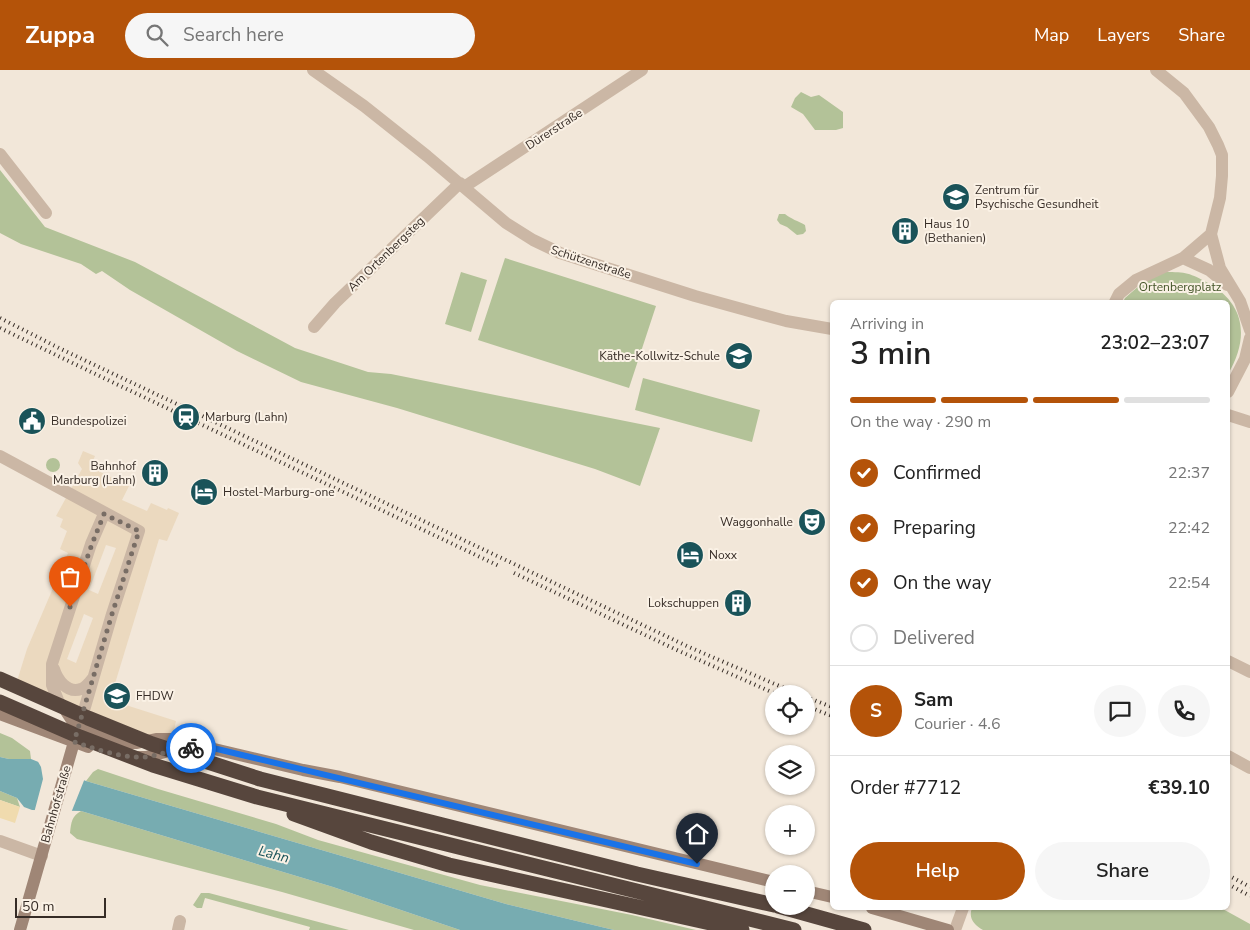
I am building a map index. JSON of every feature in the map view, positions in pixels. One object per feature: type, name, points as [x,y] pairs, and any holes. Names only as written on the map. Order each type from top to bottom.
[{"type":"highway","points":[[0,679],[152,744],[260,779],[637,874],[765,903]]},
{"type":"highway","points":[[0,702],[80,737],[153,765],[206,782],[742,930]]},
{"type":"highway","points":[[146,757],[371,842],[449,865],[794,930]]},
{"type":"highway","points":[[810,915],[864,930]]},
{"type":"main road","points":[[0,674],[58,700],[73,722],[79,726],[126,743],[172,739],[765,880]]},
{"type":"main road","points":[[0,714],[73,746],[118,755],[146,757],[186,748],[213,748]]},
{"type":"main road","name":"Bahnhofstraße","points":[[20,930],[79,726]]},
{"type":"main road","points":[[815,893],[830,897]]},
{"type":"main road","points":[[879,910],[948,930]]},
{"type":"street","name":"Schützenstraße","points":[[313,70],[364,106],[518,232],[560,253],[760,314],[786,321],[830,329]]},
{"type":"street","name":"Dürerstraße","points":[[462,185],[642,70]]},
{"type":"street","points":[[1156,70],[1184,93],[1209,127],[1222,155],[1220,198],[1211,234],[1220,268],[1242,306],[1250,330]]},
{"type":"street","points":[[0,154],[46,213]]},
{"type":"street","name":"Am Ortenbergsteg","points":[[314,327],[335,303],[462,185]]},
{"type":"street","points":[[1116,300],[1119,294],[1136,280],[1184,258],[1211,234]]},
{"type":"street","points":[[1184,258],[1209,270],[1231,288]]},
{"type":"street","points":[[1230,388],[1245,360],[1250,338]]},
{"type":"street","points":[[1230,415],[1250,422]]},
{"type":"street","name":"Bahnhofstraße","points":[[0,456],[104,514],[139,531],[79,726]]},
{"type":"street","points":[[58,700],[52,685],[52,664],[92,544],[104,514]]},
{"type":"street","points":[[1230,662],[1250,672]]},
{"type":"street","points":[[52,664],[59,682],[72,689],[78,690],[83,688],[93,678]]},
{"type":"street","points":[[1230,757],[1250,768]]},
{"type":"street","points":[[0,841],[43,851]]},
{"type":"street","points":[[954,930],[962,910]]},
{"type":"green space","points":[[801,92],[811,97],[819,95],[843,112],[843,128],[815,130],[803,114],[791,107],[795,98]]},
{"type":"green space","points":[[0,170],[45,227],[135,262],[295,348],[368,372],[391,374],[660,428],[640,486],[595,469],[397,408],[301,382],[237,351],[130,290],[102,271],[96,274],[81,264],[21,244],[0,233]]},
{"type":"green space","points":[[779,214],[785,214],[805,225],[806,231],[803,234],[797,235],[780,224],[777,220]]},
{"type":"green space","points":[[505,258],[656,306],[629,388],[478,340]]},
{"type":"green space","points":[[461,272],[487,280],[471,332],[445,324]]},
{"type":"green space","name":"Ortenbergplatz","points":[[1165,272],[1188,274],[1208,283],[1229,300],[1124,300],[1148,278]]},
{"type":"green space","name":"Ortenbergplatz","points":[[1230,301],[1237,312],[1241,335],[1235,361],[1230,370]]},
{"type":"green space","points":[[643,378],[760,410],[752,442],[635,410]]},
{"type":"green space","points":[[53,458],[58,460],[60,465],[58,470],[53,472],[48,470],[46,465],[48,460]]},
{"type":"green space","points":[[0,733],[12,738],[30,751],[31,759],[0,757]]},
{"type":"green space","points":[[98,769],[276,824],[318,840],[480,885],[632,915],[696,930],[614,930],[506,904],[86,781]]},
{"type":"green space","points":[[0,791],[17,798],[20,807],[0,800]]},
{"type":"green space","points":[[81,811],[333,887],[460,930],[414,930],[282,892],[77,839],[70,833],[71,826],[74,817]]},
{"type":"green space","points":[[201,893],[209,893],[349,930],[309,930],[310,927],[205,898],[202,908],[197,908],[193,905]]},
{"type":"green space","points":[[972,910],[1225,910],[1250,924],[1250,930],[983,930],[973,921]]},
{"type":"sand","points":[[0,800],[20,807],[15,823],[0,818]]},
{"type":"shaded area","points":[[83,451],[95,456],[90,467],[129,486],[122,500],[147,511],[151,503],[179,513],[167,541],[159,539],[110,700],[176,721],[172,739],[156,739],[17,681],[27,649],[68,553],[60,549],[67,531],[60,527],[63,519],[56,516],[82,469],[78,463]],"holes":[[[106,545],[116,548],[98,594],[89,590]],[[84,614],[93,618],[76,663],[67,659]]]},
{"type":"water","name":"Lahn","points":[[0,757],[31,759],[86,781],[506,904],[614,930],[460,930],[333,887],[81,811],[32,810],[24,807],[17,798],[0,791]]},
{"type":"pier","points":[[36,758],[85,778],[71,813],[34,813],[43,779],[41,767]]},
{"type":"railway","points":[[0,318],[61,349],[689,647],[777,685]]},
{"type":"railway","points":[[0,328],[499,566]]},
{"type":"railway","points":[[514,573],[679,651],[765,689]]},
{"type":"railway","points":[[815,700],[830,706]]},
{"type":"railway","points":[[815,709],[830,715]]},
{"type":"railway","points":[[1230,876],[1250,887]]},
{"type":"railway","points":[[1230,885],[1250,896]]},
{"type":"way so far","points":[[70,607],[104,514],[139,531],[74,742],[130,757],[146,757],[162,752],[191,748]]},
{"type":"place","name":"Zentrum für Psychische Gesundheit","points":[[956,197]]},
{"type":"place","name":"Haus 10 (Bethanien)","points":[[905,231]]},
{"type":"place","name":"Käthe-Kollwitz-Schule","points":[[739,356]]},
{"type":"place","name":"Marburg (Lahn)","points":[[186,417]]},
{"type":"place","name":"Bundespolizei","points":[[32,421]]},
{"type":"place","name":"Bahnhof Marburg (Lahn)","points":[[155,473]]},
{"type":"place","name":"Hostel-Marburg-one","points":[[204,492]]},
{"type":"place","name":"Waggonhalle","points":[[812,522]]},
{"type":"place","name":"Noxx","points":[[690,555]]},
{"type":"place","name":"Lokschuppen","points":[[738,603]]},
{"type":"place","name":"FHDW","points":[[117,696]]},
{"type":"route","points":[[191,748],[213,748],[340,777],[697,864]]}]
